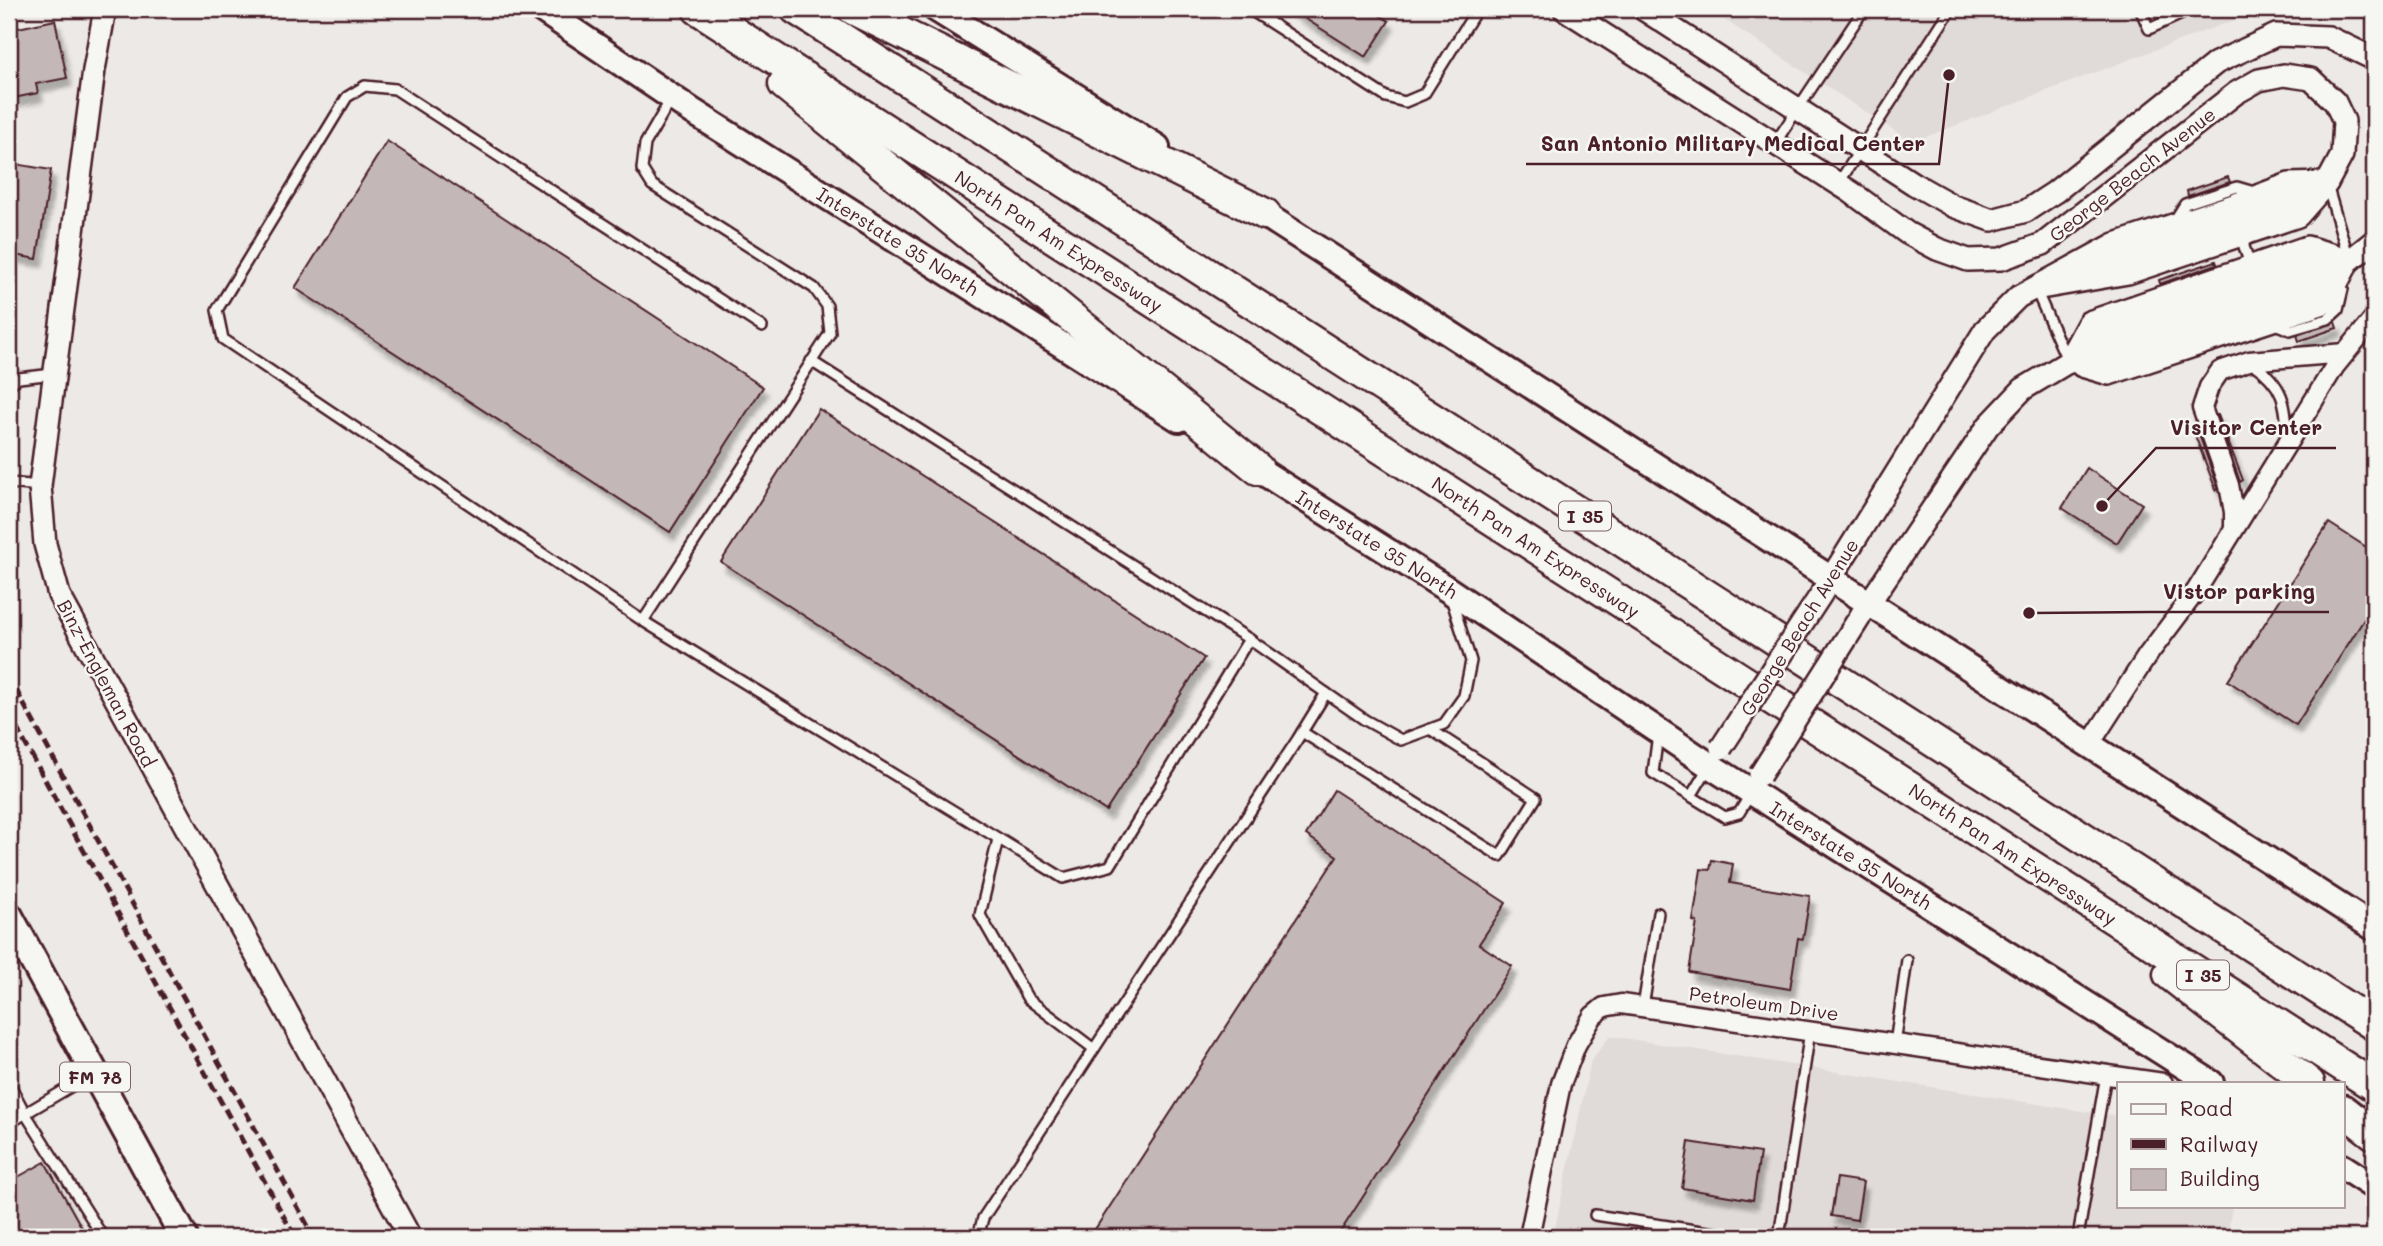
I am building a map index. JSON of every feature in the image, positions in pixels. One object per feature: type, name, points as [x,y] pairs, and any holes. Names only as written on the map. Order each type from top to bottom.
[{"type":"highway","points":[[691,9],[1258,469]]},
{"type":"highway","name":"North Pan Am Expressway","points":[[698,9],[2374,1086]]},
{"type":"highway","name":"I 35","points":[[796,9],[2374,1025]]},
{"type":"highway","points":[[853,9],[1265,214]]},
{"type":"highway","points":[[2031,865],[2308,1082]]},
{"type":"highway","points":[[2344,1111],[2374,1134]]},
{"type":"main road","name":"Interstate 35 North","points":[[541,9],[672,98],[1447,589],[1659,730],[1715,756],[2209,1082]]},
{"type":"main road","points":[[936,9],[1265,214],[1826,586],[2090,744],[2374,928]]},
{"type":"main road","name":"FM 78","points":[[9,916],[184,1237]]},
{"type":"main road","points":[[2344,1168],[2374,1187]]},
{"type":"street","name":"Binz-Engleman Road","points":[[94,9],[94,70]]},
{"type":"street","name":"Binz-Engleman Road","points":[[105,9],[94,70],[40,486],[45,544],[59,595],[410,1237]]},
{"type":"street","name":"George Beach Avenue","points":[[1564,9],[1838,184],[1907,233],[1937,249],[1968,260],[2001,258],[2043,244],[2236,93],[2259,80],[2284,75],[2311,79],[2335,102],[2344,121],[2342,155],[2327,183]]},
{"type":"street","name":"George Beach Avenue","points":[[1643,9],[1953,206],[1992,219],[2026,211],[2055,192],[2216,63],[2276,35],[2328,37],[2374,59]]},
{"type":"street","points":[[2035,289],[2115,244],[2172,225],[2236,220],[2263,194],[2289,184],[2327,183]]},
{"type":"street","points":[[2035,289],[2236,220],[2327,183]]},
{"type":"street","points":[[2068,362],[2089,321],[2320,284],[2374,241]]},
{"type":"street","points":[[1756,783],[1864,610],[1988,426],[2023,389],[2068,362],[2102,360],[2260,294],[2307,247],[2350,260]]},
{"type":"street","name":"George Beach Avenue","points":[[1715,756],[1826,586],[1985,330],[2018,298],[2035,289]]},
{"type":"street","points":[[2090,744],[2147,656],[2196,591],[2345,353],[2374,318]]},
{"type":"street","points":[[2234,528],[2229,485],[2202,408],[2209,387],[2220,371],[2249,361],[2345,353]]},
{"type":"street","name":"Petroleum Drive","points":[[1528,1237],[1561,1084],[1584,1029],[1604,1007],[1621,1003],[2156,1082]]},
{"type":"lane","points":[[1249,9],[1386,97],[1405,102],[1424,94],[1477,9]]},
{"type":"lane","points":[[1775,143],[1864,9]]},
{"type":"lane","points":[[1838,184],[1951,9]]},
{"type":"lane","points":[[2140,9],[2149,29],[2193,9]]},
{"type":"lane","points":[[762,327],[395,89],[365,86],[347,97],[217,310],[223,339],[643,621],[1063,878],[1110,866],[1249,639]]},
{"type":"lane","points":[[643,621],[830,333],[827,306],[814,288],[652,185],[642,169],[645,144],[672,98]]},
{"type":"lane","points":[[2236,220],[2260,294],[2290,330],[2328,319],[2338,310],[2350,260],[2327,183]]},
{"type":"lane","points":[[2172,225],[2185,204],[2237,187],[2263,194]]},
{"type":"lane","points":[[2035,289],[2068,362]]},
{"type":"lane","points":[[811,361],[1249,639],[1365,720],[1401,740],[1444,724],[1464,696],[1471,661],[1447,589]]},
{"type":"lane","points":[[2249,361],[2268,373],[2283,397],[2287,442]]},
{"type":"lane","points":[[9,384],[19,377],[54,374]]},
{"type":"lane","points":[[9,483],[40,486]]},
{"type":"lane","points":[[978,1237],[983,1218],[1326,693]]},
{"type":"lane","points":[[1302,732],[1500,856],[1536,798],[1430,729]]},
{"type":"lane","points":[[1659,730],[1653,773],[1725,817],[1739,813],[1756,783]]},
{"type":"lane","points":[[1691,796],[1715,756]]},
{"type":"lane","points":[[998,839],[980,915],[1028,999],[1094,1049]]},
{"type":"lane","points":[[1643,1007],[1658,913]]},
{"type":"lane","points":[[1895,1044],[1907,960]]},
{"type":"lane","points":[[1779,1237],[1810,1031]]},
{"type":"lane","points":[[9,1123],[93,1073]]},
{"type":"lane","points":[[2078,1237],[2106,1075]]},
{"type":"lane","points":[[9,1083],[103,1237]]},
{"type":"lane","points":[[1595,1215],[1742,1237]]},
{"type":"shaded area","points":[[1708,9],[2263,9],[1912,142]]},
{"type":"shaded area","points":[[1610,1036],[2117,1117],[2117,1208],[2232,1208],[2227,1237],[1553,1237],[1591,1061]]},
{"type":"building","points":[[1290,9],[1369,9],[1389,21],[1366,57]]},
{"type":"building","points":[[55,20],[67,78],[36,84],[38,93],[9,99],[9,30]]},
{"type":"building","points":[[387,141],[763,387],[670,532],[295,288]]},
{"type":"building","points":[[9,163],[51,170],[37,259],[9,254]]},
{"type":"building","points":[[2228,177],[2230,182],[2188,196],[2187,191]]},
{"type":"building","points":[[2216,261],[2217,264],[2160,284],[2159,280]]},
{"type":"building","points":[[2335,322],[2337,328],[2299,341],[2297,335]]},
{"type":"building","points":[[819,409],[1204,658],[1106,811],[721,562]]},
{"type":"building","points":[[2217,415],[2243,480],[2240,482]]},
{"type":"building","points":[[2195,423],[2218,488],[2216,490],[2191,425]]},
{"type":"building","points":[[2087,468],[2142,504],[2117,543],[2062,508]]},
{"type":"building","points":[[2329,523],[2374,552],[2374,604],[2296,725],[2228,681]]},
{"type":"building","points":[[1334,790],[1506,903],[1479,944],[1512,966],[1337,1237],[1090,1237],[1337,856],[1306,835]]},
{"type":"building","points":[[1712,860],[1733,864],[1730,883],[1810,896],[1803,939],[1798,938],[1790,989],[1689,972],[1697,922],[1693,921],[1701,869],[1710,870]]},
{"type":"building","points":[[1689,1142],[1760,1153],[1753,1200],[1682,1188]]},
{"type":"building","points":[[45,1162],[87,1237],[9,1237],[9,1182]]},
{"type":"building","points":[[1837,1178],[1863,1182],[1857,1220],[1831,1216]]},
{"type":"railway","points":[[9,677],[314,1237]]},
{"type":"railway","points":[[9,714],[295,1237]]},
{"type":"place","name":"San Antonio Military Medical Center","points":[[1949,75]]},
{"type":"place","name":"Visitor Center","points":[[2102,506]]},
{"type":"place","name":"Vistor parking","points":[[2029,613]]}]
